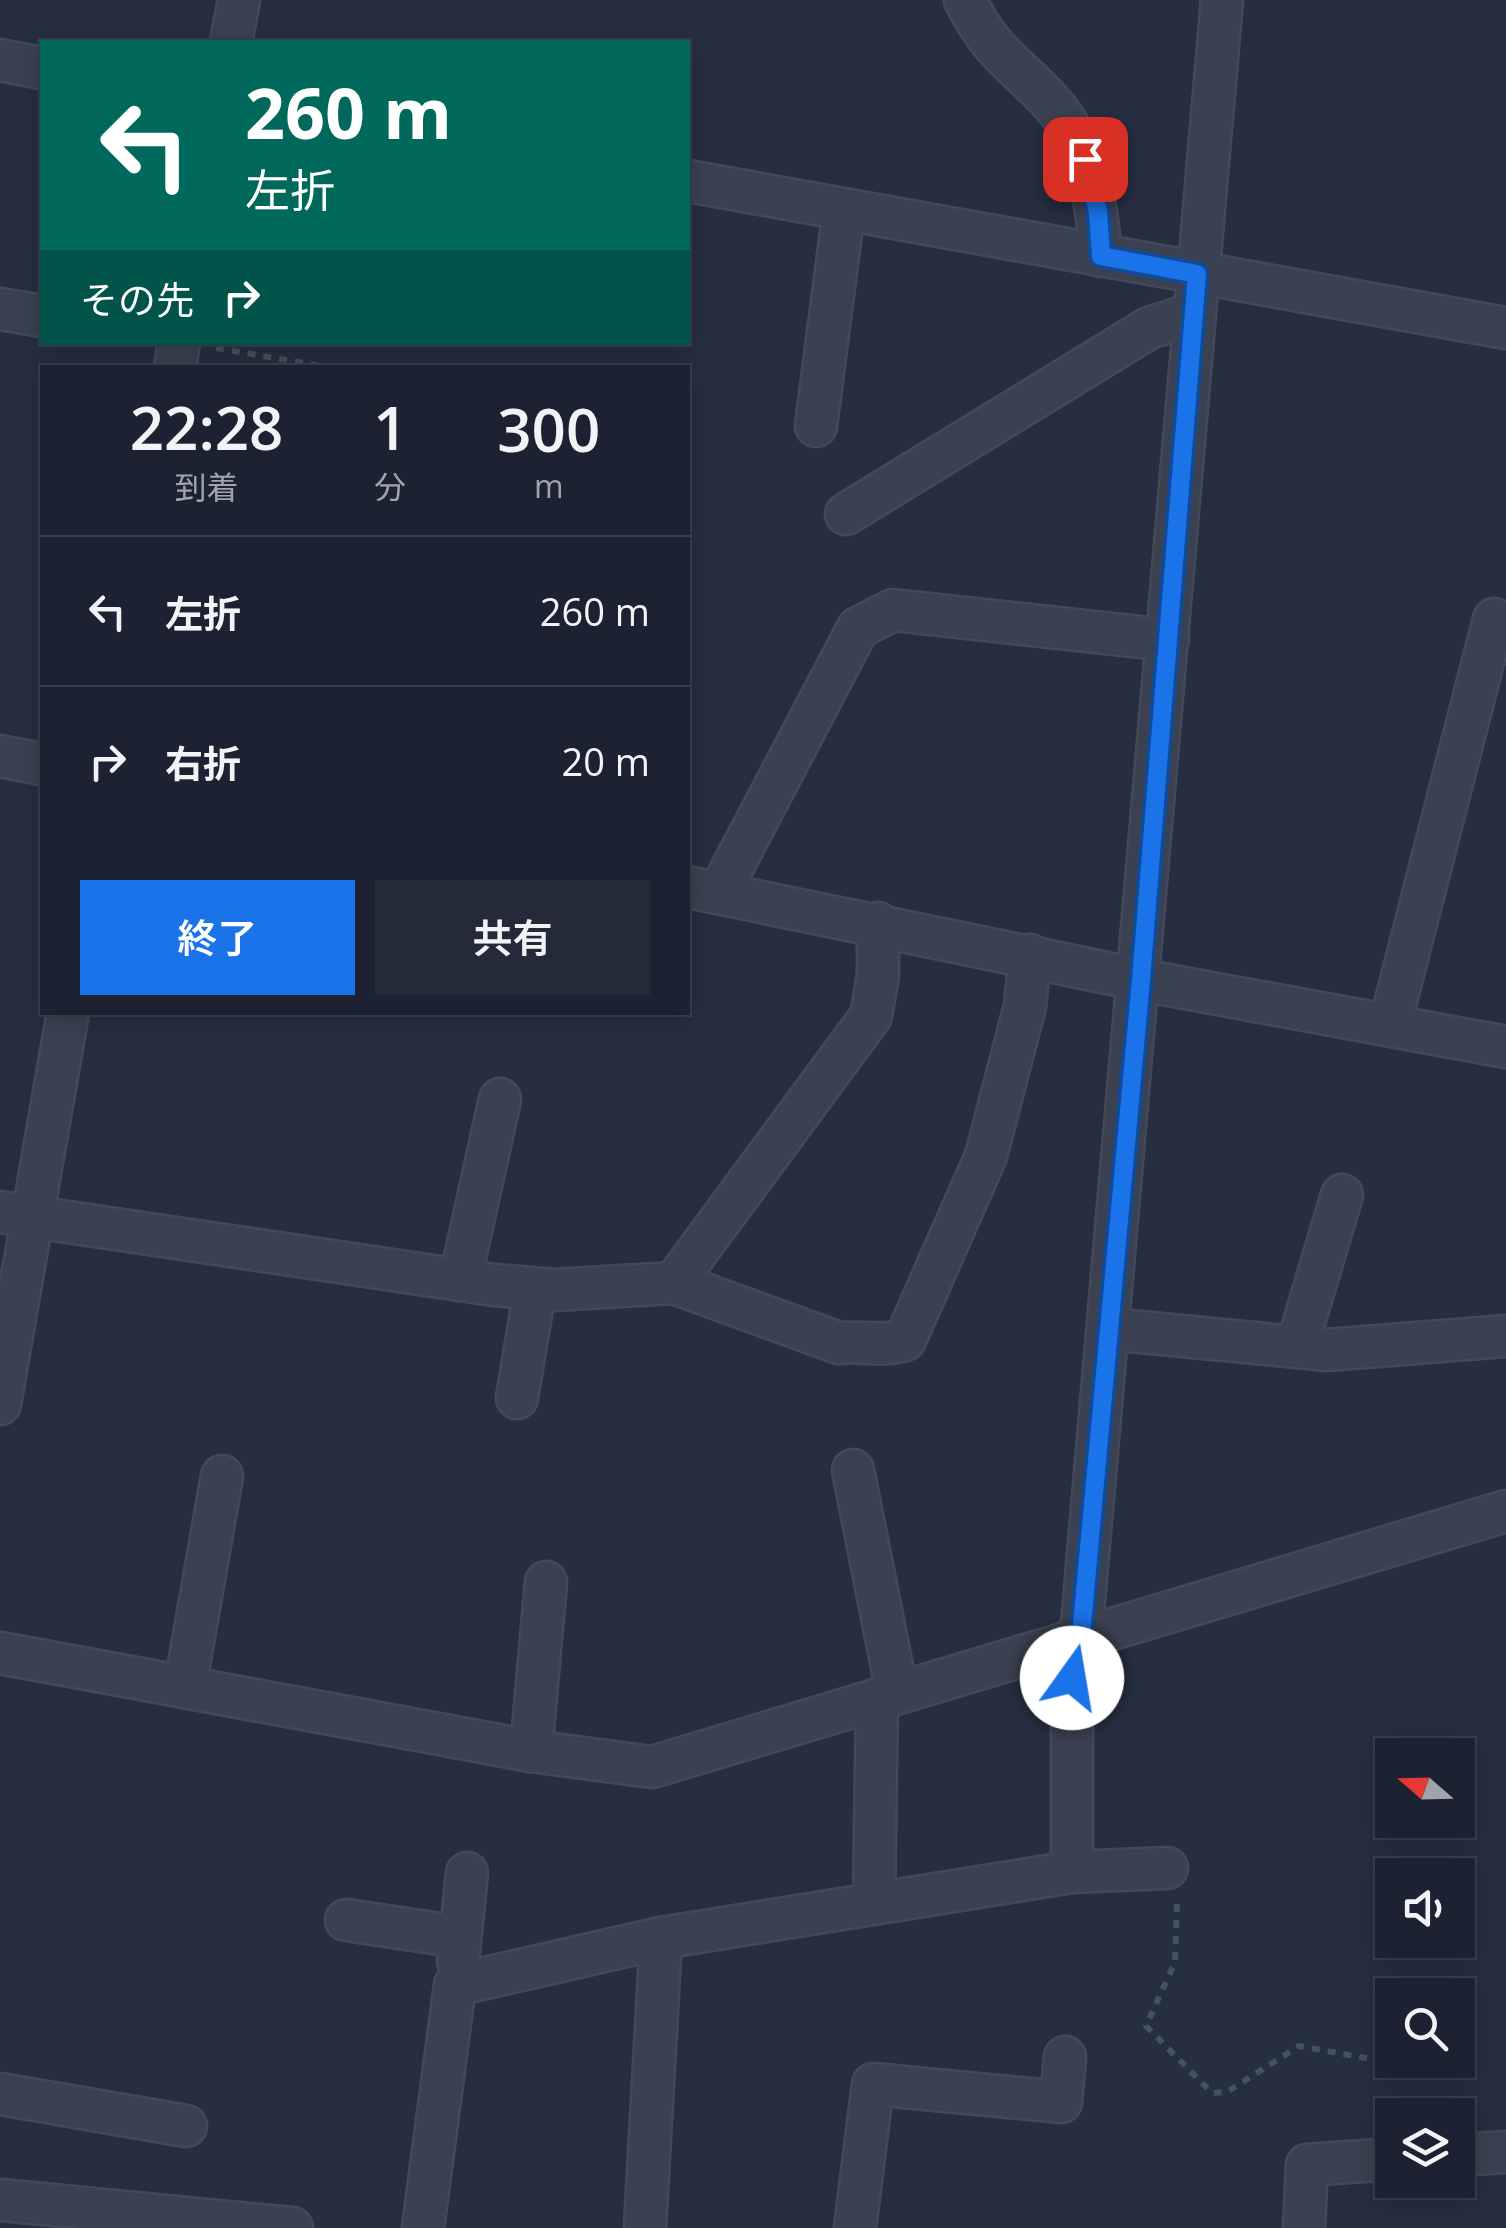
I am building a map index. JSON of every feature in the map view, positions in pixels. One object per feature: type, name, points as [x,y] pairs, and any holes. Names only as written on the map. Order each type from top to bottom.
[{"type":"street","points":[[231,40],[239,0]]},
{"type":"street","points":[[965,0],[998,55],[1047,98],[1071,130],[1092,186],[1101,256]]},
{"type":"street","points":[[1072,1872],[1076,1637],[1141,980],[1222,0]]},
{"type":"street","points":[[0,60],[40,68]]},
{"type":"street","points":[[690,181],[1506,328]]},
{"type":"street","points":[[816,426],[844,208]]},
{"type":"street","points":[[0,309],[40,316]]},
{"type":"street","points":[[846,514],[1149,328],[1194,314]]},
{"type":"street","points":[[1168,640],[893,610],[858,628],[703,890],[1141,980],[1506,1047]]},
{"type":"street","points":[[1390,1024],[1494,619]]},
{"type":"street","points":[[0,756],[40,764]]},
{"type":"street","points":[[674,1283],[871,1016],[878,975],[878,923]]},
{"type":"street","points":[[17,1215],[536,1289],[674,1283],[839,1343],[864,1341],[886,1346],[905,1340],[986,1156],[1025,1006],[1030,955]]},
{"type":"street","points":[[0,1404],[17,1215],[67,1015]]},
{"type":"street","points":[[460,1280],[500,1099]]},
{"type":"street","points":[[1298,1346],[1342,1195]]},
{"type":"street","points":[[517,1398],[536,1289]]},
{"type":"street","points":[[1109,1330],[1328,1350],[1506,1336]]},
{"type":"street","points":[[852,1470],[887,1696],[874,1902]]},
{"type":"street","points":[[184,1687],[222,1476]]},
{"type":"street","points":[[0,1653],[530,1751],[652,1767],[1506,1511]]},
{"type":"street","points":[[530,1751],[546,1582]]},
{"type":"street","points":[[455,1985],[661,1938],[874,1902],[1072,1872],[1166,1868]]},
{"type":"street","points":[[423,2228],[467,1873]]},
{"type":"street","points":[[346,1920],[460,1937]]},
{"type":"street","points":[[645,2228],[661,1938]]},
{"type":"street","points":[[855,2228],[874,2084],[1061,2102],[1066,2057]]},
{"type":"street","points":[[0,2094],[186,2126]]},
{"type":"street","points":[[1475,2154],[1506,2152]]},
{"type":"street","points":[[1304,2228],[1307,2164],[1375,2160]]},
{"type":"street","points":[[0,2200],[292,2228]]},
{"type":"path","points":[[184,352],[304,365]]},
{"type":"path","points":[[1166,1868],[1178,1868],[1175,1962],[1146,2026],[1212,2093],[1227,2092],[1298,2046],[1375,2060]]},
{"type":"route","points":[[1072,1678],[1072,1639],[1081,1636],[1141,980],[1197,274],[1101,256],[1098,212],[1085,159]]}]
